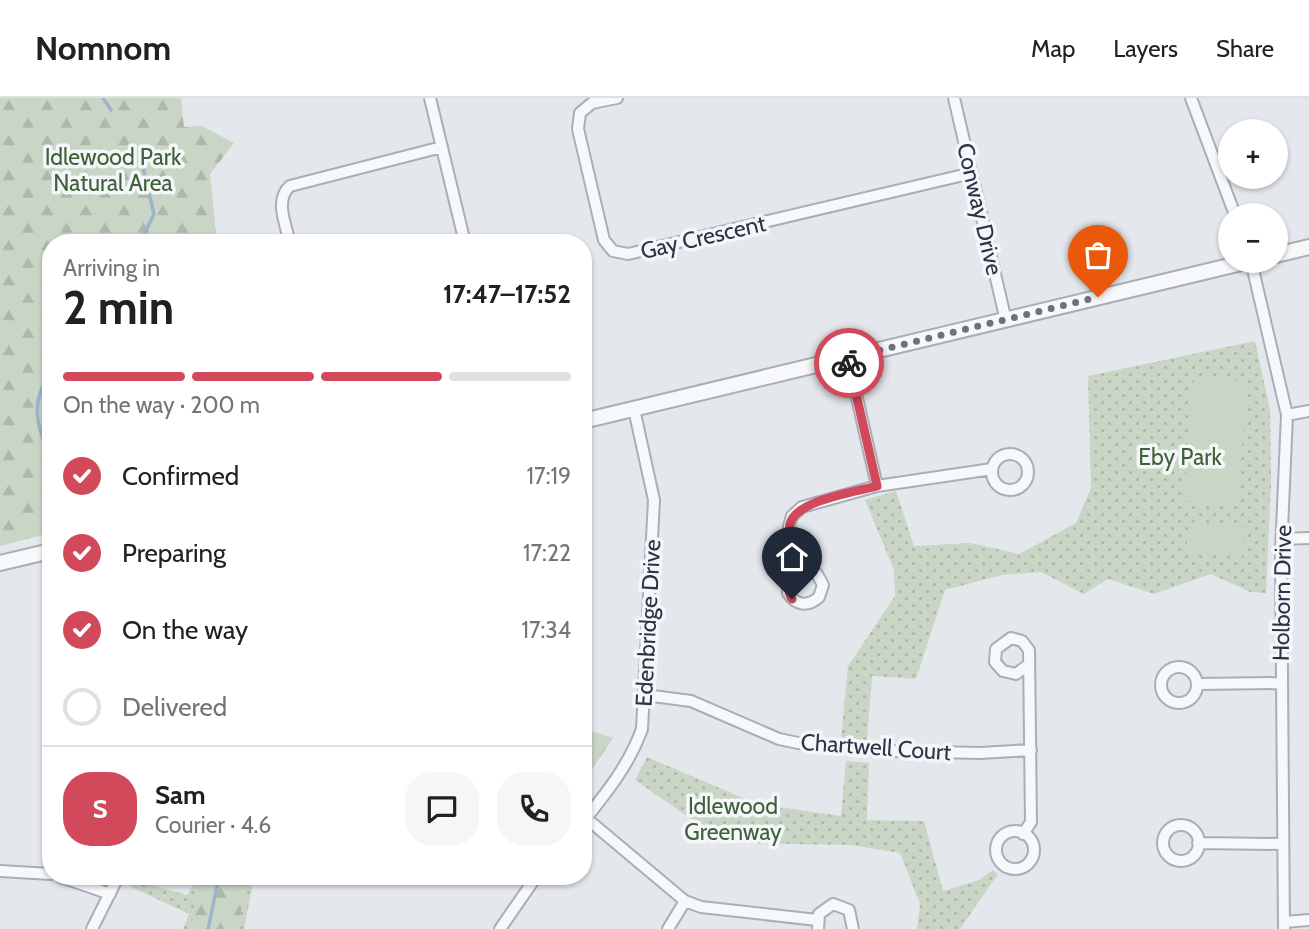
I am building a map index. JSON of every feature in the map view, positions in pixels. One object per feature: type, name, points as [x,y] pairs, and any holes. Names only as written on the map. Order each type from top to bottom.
[{"type":"street","points":[[430,98],[464,234]]},
{"type":"street","name":"Gay Crescent","points":[[617,98],[592,103],[580,113],[578,129],[604,240],[613,251],[621,253],[628,254],[972,173]]},
{"type":"street","name":"Conway Drive","points":[[954,98],[1006,321]]},
{"type":"street","points":[[1191,98],[1230,203]]},
{"type":"street","points":[[288,234],[281,201],[283,192],[290,186],[442,147]]},
{"type":"street","points":[[1288,252],[1309,247]]},
{"type":"street","points":[[592,419],[1218,269]]},
{"type":"street","name":"Holborn Drive","points":[[1254,273],[1287,415],[1282,539],[1281,683],[1284,926]]},
{"type":"street","points":[[848,358],[877,486]]},
{"type":"street","name":"Edenbridge Drive","points":[[592,809],[632,755],[642,729],[654,500],[634,409]]},
{"type":"street","points":[[1287,415],[1309,411]]},
{"type":"street","points":[[791,576],[789,526],[792,516],[802,507],[877,486],[992,469]]},
{"type":"street","points":[[1282,539],[1309,538]]},
{"type":"street","points":[[0,563],[42,553]]},
{"type":"street","points":[[1023,834],[1031,821],[1028,665]]},
{"type":"street","points":[[1197,684],[1281,683]]},
{"type":"street","name":"Chartwell Court","points":[[645,695],[691,701],[779,739],[797,743],[893,751],[980,753],[1031,750]]},
{"type":"street","points":[[592,826],[685,901],[701,907],[817,925],[823,909],[840,905],[852,914],[853,929]]},
{"type":"street","points":[[1198,843],[1281,844]]},
{"type":"street","points":[[0,871],[42,873]]},
{"type":"street","points":[[84,885],[110,894]]},
{"type":"street","points":[[92,929],[114,885]]},
{"type":"street","points":[[500,929],[526,885]]},
{"type":"street","points":[[668,929],[685,901]]},
{"type":"street","points":[[1284,926],[1309,920]]},
{"type":"green space","name":"Idlewood Park Natural Area","points":[[0,98],[181,98],[184,127],[202,126],[234,143],[210,174],[216,234],[42,234],[42,535],[0,546]]},
{"type":"green space","name":"Eby Park","points":[[1255,341],[1270,410],[1271,482],[1266,593],[1250,592],[1211,574],[1154,594],[1108,579],[1084,594],[1041,572],[1002,575],[945,590],[916,679],[872,676],[867,740],[841,738],[848,666],[895,596],[894,570],[865,500],[896,491],[914,546],[971,543],[1019,554],[1076,523],[1091,488],[1088,376]]},
{"type":"green space","points":[[1194,378],[1247,382],[1238,505],[1184,501]]},
{"type":"green space","points":[[1189,522],[1245,528],[1242,557],[1186,551]]},
{"type":"green space","points":[[592,731],[613,738],[592,769]]},
{"type":"green space","name":"Idlewood Greenway","points":[[647,757],[757,804],[841,816],[846,761],[869,763],[867,820],[924,821],[943,891],[979,880],[993,870],[998,874],[960,929],[917,929],[920,904],[900,853],[851,845],[726,843],[635,780]]},
{"type":"green space","points":[[151,885],[187,895],[193,885],[252,885],[244,929],[183,929],[189,914],[131,887]]},
{"type":"green space","points":[[195,885],[246,885],[238,929],[188,929],[197,911]]},
{"type":"waterway","points":[[103,98],[111,110]]},
{"type":"waterway","points":[[140,155],[154,214],[144,234]]},
{"type":"waterway","points":[[42,389],[37,406],[42,435]]},
{"type":"waterway","points":[[208,929],[217,885]]},
{"type":"way so far","points":[[849,363],[848,358],[1098,297]]},
{"type":"route","points":[[792,599],[787,586],[791,576],[789,526],[792,516],[802,507],[877,486],[849,363]]}]
